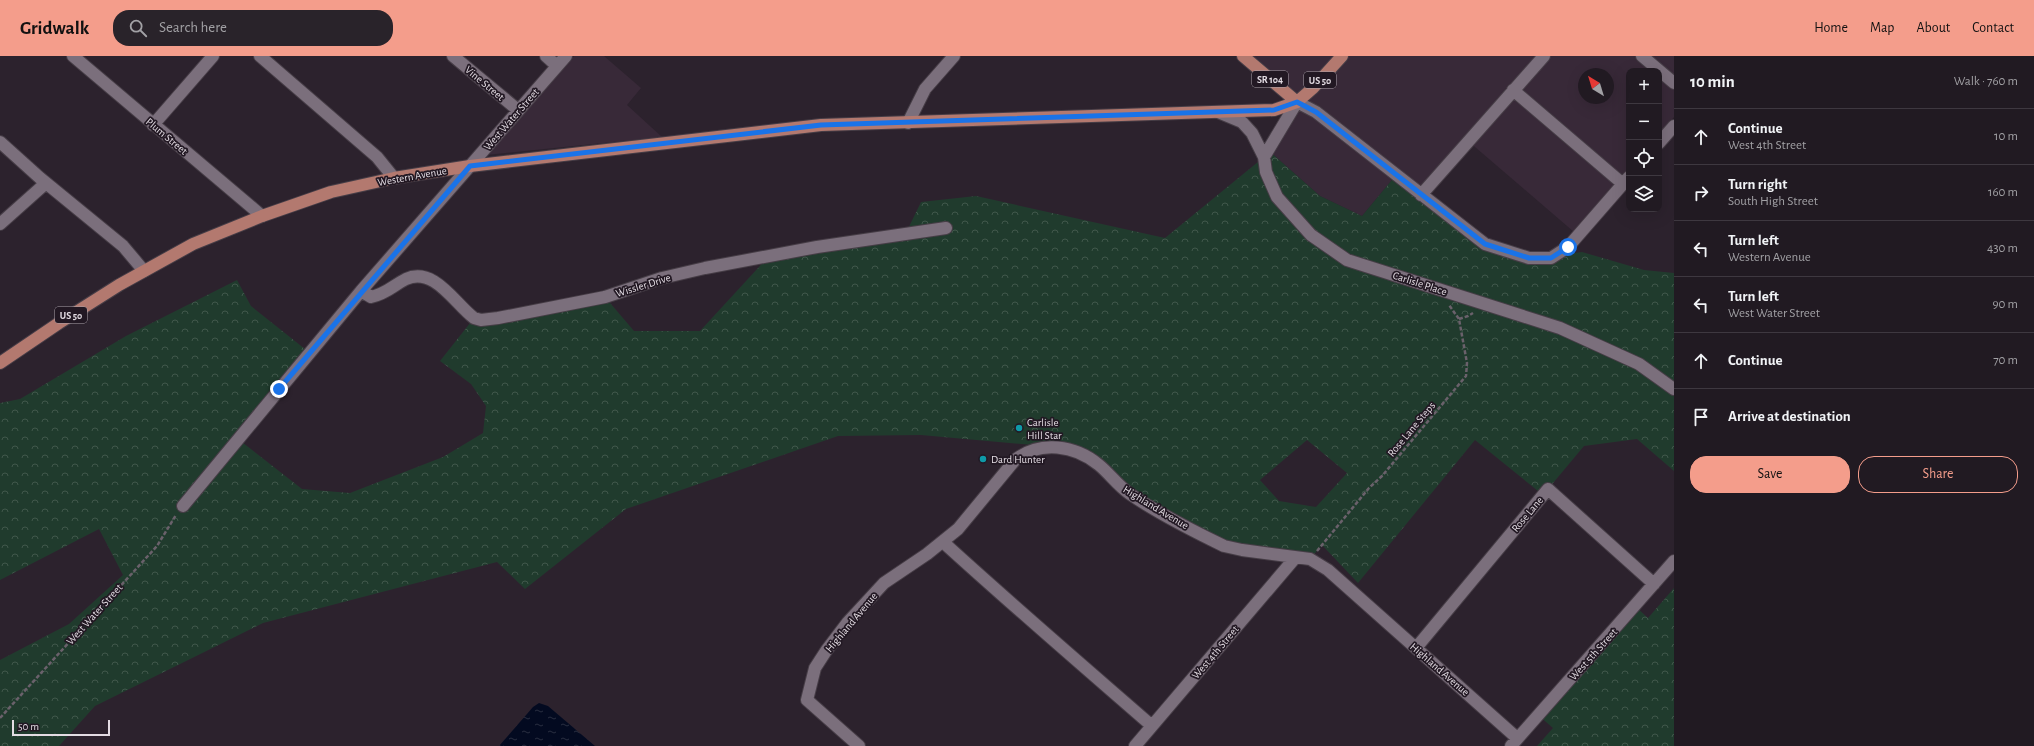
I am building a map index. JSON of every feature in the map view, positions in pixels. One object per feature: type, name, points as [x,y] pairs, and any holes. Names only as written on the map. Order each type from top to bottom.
[{"type":"main road","name":"SR 104","points":[[1243,56],[1297,102]]},
{"type":"main road","name":"US 50","points":[[1297,102],[1313,88],[1342,56]]},
{"type":"main road","name":"Western Avenue","points":[[0,363],[59,323],[194,244],[262,216],[331,192],[394,178],[470,166],[821,125],[1274,110],[1297,102]]},
{"type":"street","name":"Plum Street","points":[[73,56],[262,216]]},
{"type":"street","points":[[153,125],[213,56]]},
{"type":"street","points":[[260,56],[377,157],[394,178]]},
{"type":"street","name":"Vine Street","points":[[453,56],[518,110]]},
{"type":"street","points":[[546,56],[557,66]]},
{"type":"street","name":"West Water Street","points":[[183,506],[362,291],[566,56]]},
{"type":"street","points":[[908,123],[925,89],[954,56]]},
{"type":"street","points":[[1421,195],[1544,56]]},
{"type":"street","points":[[1642,56],[1674,84]]},
{"type":"street","points":[[1264,157],[1297,102],[1316,112],[1485,244],[1529,258],[1551,258],[1568,247],[1626,181],[1513,90]]},
{"type":"street","name":"Carlisle Place","points":[[1218,112],[1242,122],[1252,133],[1264,157],[1266,172],[1277,197],[1311,235],[1347,260],[1560,328],[1639,364],[1674,389]]},
{"type":"street","points":[[1662,140],[1674,126]]},
{"type":"street","points":[[0,142],[46,183],[123,246],[144,272]]},
{"type":"street","points":[[0,224],[46,183]]},
{"type":"street","name":"Wissler Drive","points":[[362,291],[371,297],[383,294],[406,279],[417,276],[422,277],[437,284],[474,318],[481,320],[605,297],[662,278],[705,268],[817,247],[946,228]]},
{"type":"street","name":"Highland Avenue","points":[[860,746],[807,700],[815,668],[848,622],[884,583],[958,529],[1015,460],[1025,452],[1044,446],[1071,450],[1085,457],[1099,465],[1130,494],[1224,546],[1242,550],[1310,559],[1328,570],[1416,648],[1514,742]]},
{"type":"street","name":"Rose Lane","points":[[1416,648],[1548,489],[1654,584]]},
{"type":"street","points":[[942,542],[1021,613],[1152,726]]},
{"type":"street","name":"West 4th Street","points":[[1135,746],[1295,558]]},
{"type":"street","name":"West 5th Street","points":[[1514,742],[1674,561]]},
{"type":"path","name":"Rose Lane Steps","points":[[1310,559],[1466,376],[1468,363],[1459,319],[1449,306],[1446,291]]},
{"type":"path","name":"West Water Street","points":[[0,718],[157,546],[183,506]]},
{"type":"shaded area","points":[[574,56],[604,56],[641,88],[627,105],[662,137],[486,155]]},
{"type":"shaded area","points":[[1243,56],[1674,56],[1674,117],[1662,131],[1662,68],[1626,68],[1626,171],[1574,232],[1468,141],[1421,195],[1396,175],[1362,216],[1320,196],[1268,150],[1297,102]]},
{"type":"green space","points":[[1268,150],[1320,196],[1362,216],[1396,175],[1485,244],[1537,258],[1582,252],[1644,270],[1674,273],[1674,471],[1637,439],[1584,446],[1543,495],[1475,440],[1358,583],[1322,545],[1310,559],[1242,550],[1146,504],[1099,465],[1044,446],[921,435],[838,436],[626,509],[525,589],[497,562],[263,623],[95,706],[59,746],[0,746],[0,660],[69,624],[123,575],[99,529],[0,580],[0,403],[20,399],[126,336],[237,280],[251,306],[310,353],[238,439],[302,489],[350,493],[443,457],[483,433],[486,406],[471,384],[440,361],[474,318],[605,297],[634,331],[700,331],[769,256],[905,235],[921,202],[976,196],[1165,238],[1264,157]],"holes":[[[1307,440],[1347,473],[1316,507],[1279,501],[1260,480]]]},
{"type":"green space","points":[[1674,588],[1674,746],[1537,746],[1553,728],[1538,715],[1635,606],[1648,618]]},
{"type":"water","points":[[539,703],[548,706],[595,746],[499,746],[533,707]]},
{"type":"place","name":"Carlisle Hill Star","points":[[1019,428]]},
{"type":"place","name":"Dard Hunter","points":[[983,459]]},
{"type":"route","points":[[279,389],[470,166],[821,125],[1274,110],[1297,102],[1316,112],[1485,244],[1529,258],[1551,258],[1568,247]]}]
